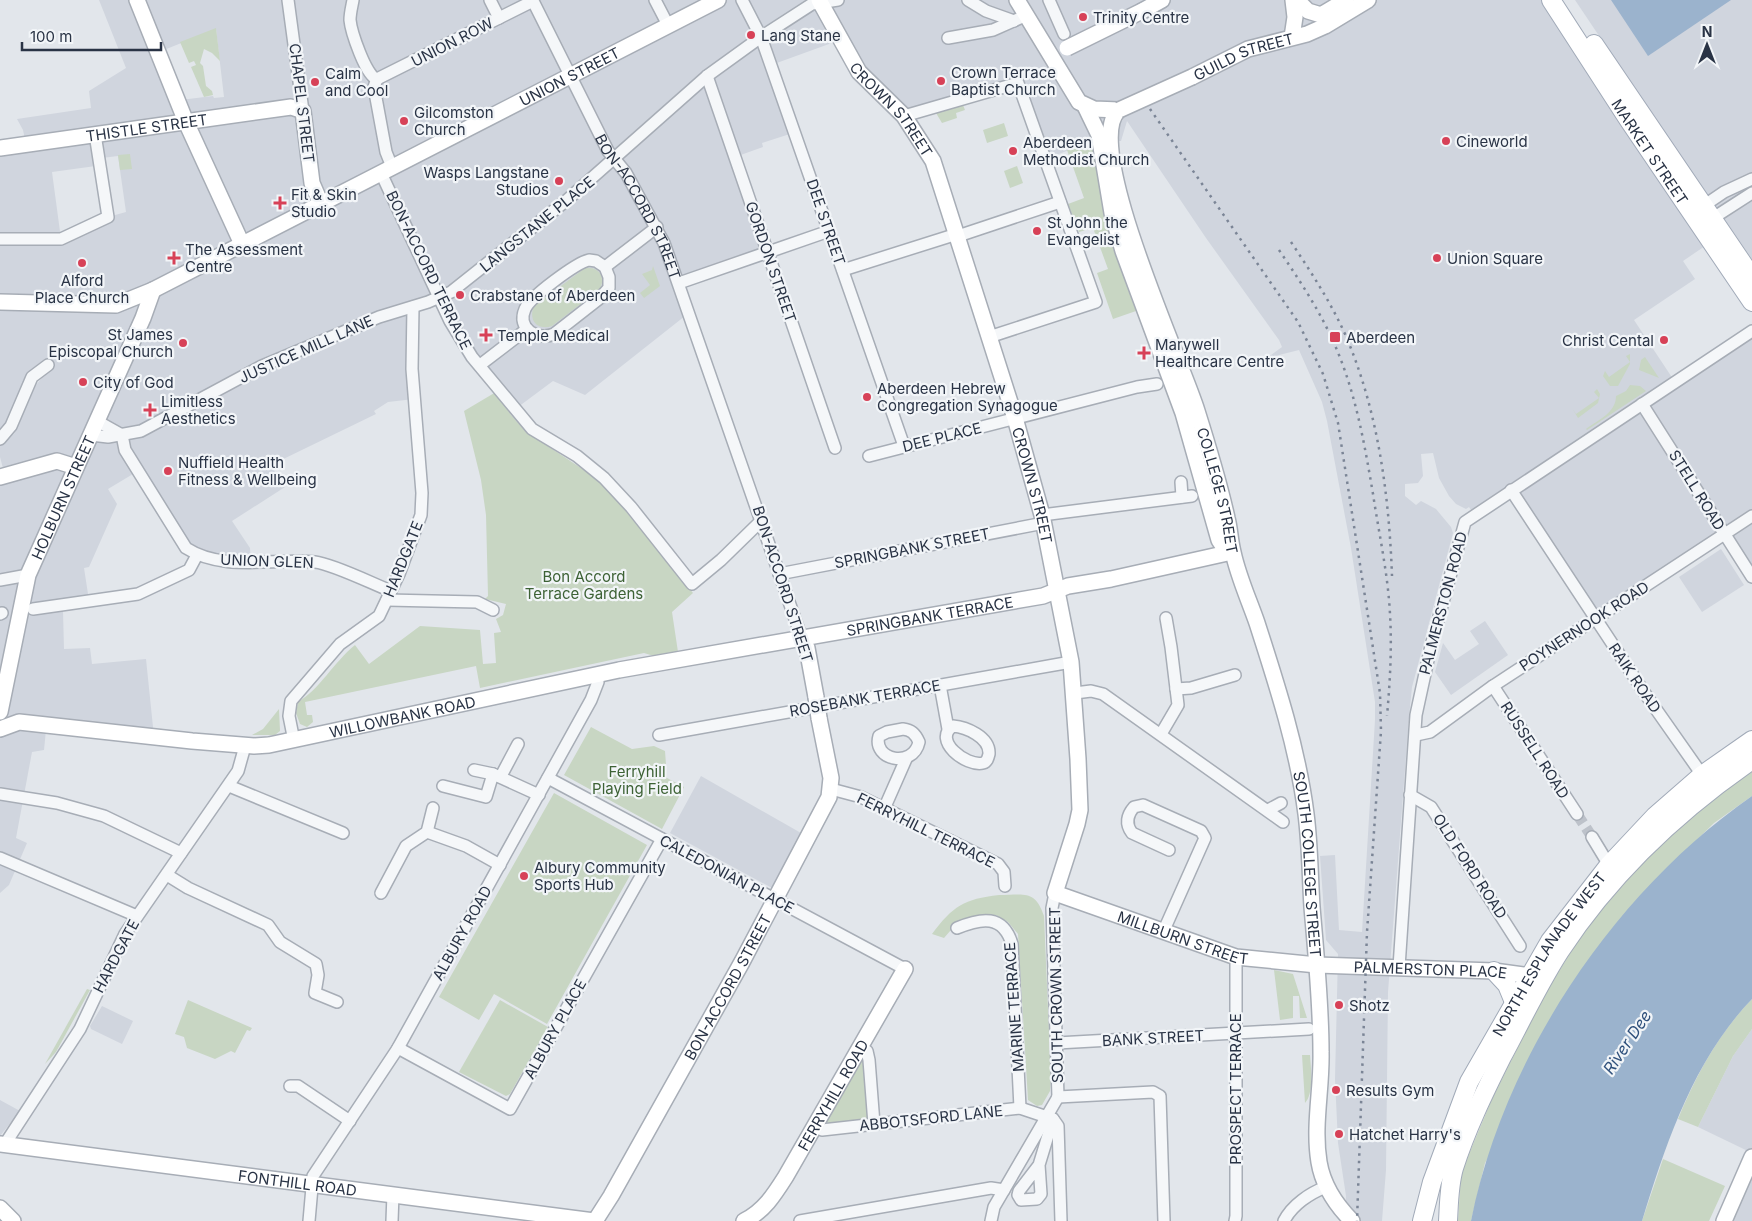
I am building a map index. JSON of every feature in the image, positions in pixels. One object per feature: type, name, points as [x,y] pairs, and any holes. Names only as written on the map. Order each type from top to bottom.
[{"type":"main road","name":"MARKET STREET","points":[[1551,0],[1703,216],[1752,277]]},
{"type":"main road","name":"MARKET STREET","points":[[1566,0],[1703,216],[1752,302]]},
{"type":"main road","name":"NORTH ESPLANADE WEST","points":[[1422,1221],[1438,1165],[1469,1082],[1514,1002],[1537,977],[1617,878],[1676,819],[1708,782],[1752,740]]},
{"type":"main road","name":"NORTH ESPLANADE WEST","points":[[1448,1221],[1454,1169],[1471,1125],[1537,977],[1572,909],[1610,864],[1655,816],[1708,782],[1752,760]]},
{"type":"main road","points":[[1494,971],[1507,985],[1514,1002]]},
{"type":"street","points":[[137,0],[186,122],[242,244]]},
{"type":"street","name":"CHAPEL STREET","points":[[288,0],[298,105],[312,185],[321,204]]},
{"type":"street","points":[[353,0],[350,17],[353,33],[369,74],[377,79]]},
{"type":"street","points":[[490,0],[499,18]]},
{"type":"street","points":[[655,0],[668,25]]},
{"type":"street","name":"UNION STREET","points":[[116,305],[153,290],[718,0]]},
{"type":"street","name":"DEE STREET","points":[[742,0],[761,37],[904,446]]},
{"type":"street","name":"LANGSTANE PLACE","points":[[440,297],[476,273],[614,159],[707,76],[761,37],[812,4],[820,1],[838,0]]},
{"type":"street","points":[[968,0],[986,11],[1020,18]]},
{"type":"street","name":"COLLEGE STREET","points":[[1017,0],[1020,18],[1037,32],[1080,102],[1094,120],[1099,135],[1108,197],[1123,251],[1184,413],[1219,540],[1223,546],[1232,552]]},
{"type":"street","points":[[1049,0],[1053,20],[1065,41],[1062,59],[1063,75]]},
{"type":"street","points":[[1037,32],[1050,44],[1065,41],[1142,5],[1162,0]]},
{"type":"street","points":[[1295,0],[1303,8],[1318,14],[1324,14],[1346,0]]},
{"type":"street","points":[[1292,37],[1295,0]]},
{"type":"street","name":"GUILD STREET","points":[[1119,110],[1248,49],[1325,26],[1368,0]]},
{"type":"street","name":"UNION ROW","points":[[377,79],[533,1],[570,75]]},
{"type":"street","name":"CROWN STREET","points":[[820,1],[859,72],[904,116],[932,161],[1015,418],[1043,519],[1072,662],[1080,810],[1055,893]]},
{"type":"street","points":[[948,38],[993,30],[1020,18]]},
{"type":"street","name":"BON-ACCORD STREET","points":[[570,75],[608,151],[626,173],[657,227],[679,282],[779,574],[807,648],[831,789],[775,900],[612,1196],[594,1221]]},
{"type":"street","name":"GORDON STREET","points":[[707,76],[836,448]]},
{"type":"street","name":"BON-ACCORD TERRACE","points":[[377,79],[374,86],[386,152],[386,170],[440,297],[459,336],[472,356],[532,430],[577,456],[610,484],[631,507],[692,584],[721,560],[761,521]]},
{"type":"street","points":[[904,116],[1018,83],[1096,302],[989,337]]},
{"type":"street","name":"THISTLE STREET","points":[[0,148],[298,105]]},
{"type":"street","points":[[1085,106],[1094,109],[1119,110]]},
{"type":"street","name":"COLLEGE STREET","points":[[1119,110],[1112,119],[1110,132],[1112,160],[1120,197],[1135,247],[1194,402],[1227,517],[1232,552]]},
{"type":"street","points":[[0,239],[61,239],[108,217],[95,134]]},
{"type":"street","points":[[1703,216],[1724,192],[1752,179]]},
{"type":"street","points":[[1703,216],[1752,193]]},
{"type":"street","points":[[843,270],[1060,202]]},
{"type":"street","points":[[605,267],[657,227]]},
{"type":"street","points":[[679,282],[829,231]]},
{"type":"street","points":[[596,261],[605,267],[610,282],[609,288],[600,298],[549,336],[536,336],[527,329],[523,313],[531,301],[583,262],[596,261]]},
{"type":"street","name":"HOLBURN STREET","points":[[0,712],[28,575],[98,420],[153,290]]},
{"type":"street","name":"JUSTICE MILL LANE","points":[[91,435],[108,437],[136,433],[152,426],[218,388],[275,360],[379,317],[440,297]]},
{"type":"street","points":[[0,302],[116,305],[133,312],[142,319]]},
{"type":"street","name":"HARDGATE","points":[[294,741],[289,716],[289,706],[293,697],[340,644],[379,616],[417,528],[422,504],[413,386],[413,307]]},
{"type":"street","points":[[480,365],[527,329]]},
{"type":"street","name":"PALMERSTON ROAD","points":[[1399,968],[1410,795],[1420,692],[1461,529],[1467,520],[1511,490],[1752,331]]},
{"type":"street","points":[[0,439],[11,426],[32,377],[48,365]]},
{"type":"street","name":"DEE PLACE","points":[[869,456],[1157,384]]},
{"type":"street","name":"STELL ROAD","points":[[1642,404],[1752,577]]},
{"type":"street","points":[[33,609],[138,594],[190,570],[197,555],[186,548],[124,450],[122,435],[98,420]]},
{"type":"street","points":[[0,477],[57,461],[76,467]]},
{"type":"street","name":"SPRINGBANK STREET","points":[[779,574],[1043,519],[1187,496],[1181,482]]},
{"type":"street","name":"RAIK ROAD","points":[[1511,490],[1594,618],[1708,782]]},
{"type":"street","name":"POYNERNOOK ROAD","points":[[1416,735],[1430,732],[1493,686],[1594,618],[1752,516]]},
{"type":"street","name":"SPRINGBANK TERRACE","points":[[802,639],[1043,596],[1068,586],[1111,579],[1232,552]]},
{"type":"street","name":"SOUTH COLLEGE STREET","points":[[1232,552],[1284,715],[1304,798],[1317,965],[1322,1081],[1317,1145],[1319,1164],[1326,1187],[1339,1208],[1352,1221]]},
{"type":"street","name":"UNION GLEN","points":[[197,555],[232,561],[315,562],[389,595],[477,602],[493,610]]},
{"type":"street","points":[[0,580],[28,575]]},
{"type":"street","points":[[1161,734],[1178,705],[1166,618]]},
{"type":"street","name":"WILLOWBANK ROAD","points":[[0,729],[19,722],[245,746],[269,745],[596,674],[802,639]]},
{"type":"street","name":"ROSEBANK TERRACE","points":[[659,734],[1072,662]]},
{"type":"street","name":"ALBURY ROAD","points":[[312,1184],[313,1176],[398,1048],[500,866],[592,700],[598,682],[596,674]]},
{"type":"street","points":[[1176,689],[1191,688],[1235,675]]},
{"type":"street","points":[[940,685],[948,730]]},
{"type":"street","name":"RUSSELL ROAD","points":[[1493,686],[1577,814]]},
{"type":"street","points":[[1075,693],[1091,691],[1103,694],[1284,822]]},
{"type":"street","points":[[443,786],[486,796],[497,775],[518,744]]},
{"type":"street","name":"HARDGATE","points":[[3,1144],[80,1029],[125,934],[229,786],[241,766],[245,746]]},
{"type":"street","points":[[884,809],[906,758]]},
{"type":"street","points":[[474,770],[497,775],[539,795]]},
{"type":"street","name":"CALEDONIAN PLACE","points":[[548,778],[905,968]]},
{"type":"street","points":[[229,786],[343,832]]},
{"type":"street","name":"FERRYHILL TERRACE","points":[[831,789],[860,797],[998,864],[1004,872],[1005,886]]},
{"type":"street","points":[[0,794],[57,803],[104,816],[181,853]]},
{"type":"street","name":"OLD FORD ROAD","points":[[1410,795],[1431,807],[1520,946]]},
{"type":"street","points":[[1268,810],[1281,803]]},
{"type":"street","points":[[1164,930],[1205,838],[1201,831],[1143,805],[1134,807],[1127,818],[1128,828],[1132,833],[1169,850]]},
{"type":"street","points":[[381,893],[406,846],[427,832],[433,808]]},
{"type":"street","points":[[427,832],[466,846],[500,866]]},
{"type":"street","points":[[1592,838],[1610,864]]},
{"type":"street","name":"ALBURY PLACE","points":[[398,1048],[510,1109],[662,839]]},
{"type":"street","points":[[0,858],[137,916]]},
{"type":"street","points":[[167,875],[188,888],[268,925],[280,942],[316,964],[318,975],[315,993],[337,1002]]},
{"type":"street","name":"MILLBURN STREET","points":[[1055,893],[1236,957],[1317,965]]},
{"type":"street","name":"SOUTH CROWN STREET","points":[[1055,893],[1052,908],[1058,1097]]},
{"type":"street","name":"MARINE TERRACE","points":[[957,928],[971,922],[989,921],[1000,923],[1008,932],[1012,944],[1020,1108]]},
{"type":"street","name":"PROSPECT TERRACE","points":[[1235,1221],[1236,957]]},
{"type":"street","name":"PALMERSTON PLACE","points":[[1317,965],[1494,971],[1537,977]]},
{"type":"street","name":"FERRYHILL ROAD","points":[[753,1219],[774,1195],[905,968]]},
{"type":"street","name":"BANK STREET","points":[[1057,1043],[1309,1028]]},
{"type":"street","points":[[860,1047],[867,1051],[869,1060],[874,1124]]},
{"type":"street","points":[[290,1086],[298,1086],[350,1121]]},
{"type":"street","points":[[1039,1165],[1050,1118],[1058,1097],[1153,1092],[1160,1096],[1164,1221]]},
{"type":"street","name":"ABBOTSFORD LANE","points":[[815,1126],[822,1130],[1020,1108],[1050,1118]]},
{"type":"street","points":[[990,1221],[994,1207],[1050,1118]]},
{"type":"street","points":[[1050,1118],[1058,1126],[1061,1221]]},
{"type":"street","name":"FONTHILL ROAD","points":[[3,1144],[594,1221]]},
{"type":"street","points":[[1724,1221],[1752,1156]]},
{"type":"street","points":[[309,1221],[313,1194],[312,1184]]},
{"type":"street","points":[[1284,1221],[1300,1202],[1315,1191],[1326,1187]]},
{"type":"street","points":[[800,1221],[991,1188],[1004,1190]]},
{"type":"street","points":[[392,1221],[393,1194]]},
{"type":"street","points":[[0,1209],[13,1221]]},
{"type":"shaded area","points":[[99,0],[1551,0],[1705,246],[1683,261],[1695,279],[1634,320],[1675,382],[1752,331],[1752,574],[1726,534],[1595,616],[1513,490],[1473,513],[1469,507],[1466,509],[1456,504],[1449,496],[1439,478],[1433,453],[1421,454],[1423,476],[1418,483],[1405,484],[1405,496],[1416,505],[1421,501],[1436,509],[1451,527],[1453,533],[1412,687],[1388,992],[1386,1170],[1382,1221],[1345,1221],[1346,1196],[1338,1143],[1335,1079],[1338,954],[1326,940],[1320,856],[1335,855],[1339,930],[1362,932],[1375,702],[1351,548],[1327,421],[1322,402],[1299,350],[1267,358],[1282,347],[1279,340],[1206,238],[1127,121],[1121,141],[1094,141],[1045,159],[1018,83],[904,116],[840,40],[774,64],[796,132],[762,143],[763,147],[735,157],[767,252],[679,282],[685,316],[585,395],[553,381],[514,410],[440,297],[413,306],[414,399],[388,402],[374,411],[376,414],[271,465],[285,487],[232,521],[250,548],[251,562],[197,555],[138,471],[108,489],[117,504],[89,567],[84,568],[90,607],[63,611],[64,649],[90,648],[92,664],[146,659],[153,727],[151,741],[46,730],[44,750],[32,752],[16,838],[27,843],[9,885],[0,893],[0,477],[5,476],[0,457],[0,439],[14,434],[36,385],[48,370],[45,365],[0,435],[0,148],[26,144],[23,130],[17,119],[91,108],[89,91],[126,68]],"holes":[[[216,29],[224,97],[214,98],[213,96],[180,100],[159,52]],[[118,156],[126,212],[108,217],[61,239],[52,172],[103,165],[102,158]]]},
{"type":"shaded area","points":[[1575,0],[1752,0],[1752,259],[1626,76]]},
{"type":"shaded area","points":[[1721,549],[1744,585],[1702,612],[1679,577]]},
{"type":"shaded area","points":[[1485,621],[1508,655],[1451,695],[1435,672],[1443,643],[1455,660],[1479,644],[1470,631]]},
{"type":"shaded area","points":[[701,776],[801,833],[772,888],[670,833]]},
{"type":"shaded area","points":[[102,1006],[133,1021],[122,1044],[91,1029],[90,1026]]},
{"type":"shaded area","points":[[1752,1029],[1752,1153],[1698,1127],[1733,1056]]},
{"type":"shaded area","points":[[0,1100],[20,1111],[0,1136]]},
{"type":"shaded area","points":[[1752,1157],[1752,1221],[1724,1221]]},
{"type":"green space","points":[[216,28],[220,61],[212,53],[204,49],[200,63],[203,66],[206,86],[212,91],[213,95],[204,97],[191,67],[196,65],[194,61],[189,63],[180,42]]},
{"type":"green space","points":[[963,105],[965,110],[956,113],[957,118],[942,123],[936,113]]},
{"type":"green space","points":[[1004,123],[1008,136],[987,143],[983,130]]},
{"type":"green space","points":[[1094,141],[1113,248],[1136,311],[1113,319],[1097,273],[1108,269],[1093,228],[1079,232],[1068,204],[1084,198],[1067,150]]},
{"type":"green space","points":[[130,154],[132,169],[120,170],[118,155]]},
{"type":"green space","points":[[1017,166],[1023,183],[1010,188],[1004,171]]},
{"type":"green space","points":[[653,266],[660,286],[644,298],[640,293],[650,285],[642,274],[652,270]]},
{"type":"green space","points":[[585,268],[598,271],[602,277],[599,290],[552,326],[538,326],[532,316],[534,306]]},
{"type":"green space","points":[[1630,354],[1630,362],[1626,356]]},
{"type":"green space","points":[[1645,357],[1659,378],[1639,370],[1641,360]]},
{"type":"green space","points":[[1630,362],[1618,386],[1610,386],[1603,376],[1605,371],[1609,377]]},
{"type":"green space","points":[[1630,385],[1640,386],[1646,391],[1587,430],[1610,412],[1616,396],[1626,391]]},
{"type":"green space","points":[[1597,389],[1600,394],[1598,403],[1578,418],[1572,408],[1576,414],[1599,398],[1594,392]]},
{"type":"green space","name":"Bon Accord Terrace Gardens","points":[[496,392],[511,415],[525,431],[590,474],[611,493],[693,593],[672,612],[678,652],[654,656],[644,653],[480,688],[476,666],[305,702],[307,715],[312,715],[313,722],[307,727],[300,724],[296,713],[298,702],[320,683],[340,659],[355,645],[369,664],[420,626],[480,630],[483,664],[496,663],[494,633],[501,632],[496,619],[503,615],[506,604],[485,599],[488,596],[486,515],[481,480],[464,411]]},
{"type":"green space","points":[[279,709],[280,731],[275,735],[252,735],[263,729]]},
{"type":"green space","name":"Ferryhill Playing Field","points":[[591,727],[632,749],[654,746],[665,751],[667,778],[684,787],[662,829],[564,775]]},
{"type":"green space","points":[[1752,766],[1752,796],[1714,823],[1654,882],[1602,942],[1485,1163],[1471,1221],[1458,1221],[1461,1173],[1492,1099],[1543,997],[1598,908],[1670,833]]},
{"type":"green space","points":[[554,793],[647,845],[547,1024],[494,994],[479,1020],[439,997]]},
{"type":"green space","points":[[999,895],[1028,895],[1037,901],[1044,916],[1051,1078],[1050,1091],[1042,1105],[1037,1106],[1028,1100],[1018,934],[1008,922],[996,915],[975,917],[957,923],[944,938],[932,934],[953,910],[977,899]]},
{"type":"green space","points":[[1274,970],[1293,974],[1307,1018],[1300,1018],[1299,996],[1293,996],[1293,1018],[1280,1020]]},
{"type":"green space","points":[[87,989],[90,990],[56,1052],[45,1064]]},
{"type":"green space","points":[[1752,999],[1752,1029],[1733,1056],[1698,1127],[1678,1119],[1709,1055],[1729,1026]]},
{"type":"green space","points":[[188,1000],[252,1028],[250,1031],[247,1030],[235,1053],[231,1051],[215,1059],[187,1048],[184,1037],[175,1034]]},
{"type":"green space","points":[[500,1000],[548,1027],[510,1094],[506,1096],[459,1072]]},
{"type":"green space","points":[[867,1051],[874,1124],[815,1126]]},
{"type":"green space","points":[[1302,1055],[1310,1055],[1311,1067],[1310,1094],[1305,1103]]},
{"type":"green space","points":[[1663,1159],[1725,1186],[1709,1221],[1642,1221]]},
{"type":"water","points":[[1611,0],[1731,0],[1648,56]]},
{"type":"water","name":"River Dee","points":[[1752,796],[1752,999],[1714,1048],[1684,1103],[1661,1162],[1642,1221],[1471,1221],[1487,1159],[1509,1098],[1538,1039],[1572,983],[1611,929],[1655,880],[1702,835]]},
{"type":"tunnel","points":[[1577,814],[1592,837]]},
{"type":"railway","points":[[1150,109],[1298,322],[1323,374],[1338,423],[1380,693],[1381,731],[1367,932],[1357,1221]]},
{"type":"railway","points":[[1291,242],[1320,287],[1339,322],[1366,392],[1374,422],[1385,483],[1392,576]]},
{"type":"railway","points":[[1279,250],[1327,327],[1351,389],[1360,424],[1389,599],[1391,652],[1387,716]]},
{"type":"place","name":"Trinity Centre","points":[[1083,17]]},
{"type":"place","name":"Lang Stane","points":[[751,35]]},
{"type":"place","name":"Crown Terrace Baptist Church","points":[[941,81]]},
{"type":"place","name":"Calm and Cool","points":[[315,82]]},
{"type":"place","name":"Gilcomston Church","points":[[404,121]]},
{"type":"place","name":"Cineworld","points":[[1446,141]]},
{"type":"place","name":"Aberdeen Methodist Church","points":[[1013,151]]},
{"type":"place","name":"Wasps Langstane Studios","points":[[559,181]]},
{"type":"place","name":"Fit & Skin Studio","points":[[280,203]]},
{"type":"place","name":"St John the Evangelist","points":[[1037,231]]},
{"type":"place","name":"The Assessment Centre","points":[[174,258]]},
{"type":"place","name":"Union Square","points":[[1437,258]]},
{"type":"place","name":"Alford Place Church","points":[[82,263]]},
{"type":"place","name":"Crabstane of Aberdeen","points":[[460,295]]},
{"type":"place","name":"Temple Medical","points":[[486,335]]},
{"type":"place","name":"Aberdeen","points":[[1335,337]]},
{"type":"place","name":"Christ Cental","points":[[1664,340]]},
{"type":"place","name":"St James Episcopal Church","points":[[183,343]]},
{"type":"place","name":"Marywell Healthcare Centre","points":[[1144,353]]},
{"type":"place","name":"City of God","points":[[83,382]]},
{"type":"place","name":"Aberdeen Hebrew Congregation Synagogue","points":[[867,397]]},
{"type":"place","name":"Limitless Aesthetics","points":[[150,410]]},
{"type":"place","name":"Nuffield Health Fitness & Wellbeing","points":[[168,471]]},
{"type":"place","name":"Albury Community Sports Hub","points":[[524,876]]},
{"type":"place","name":"Shotz","points":[[1339,1005]]},
{"type":"place","name":"Results Gym","points":[[1336,1090]]},
{"type":"place","name":"Hatchet Harry's","points":[[1339,1134]]}]
